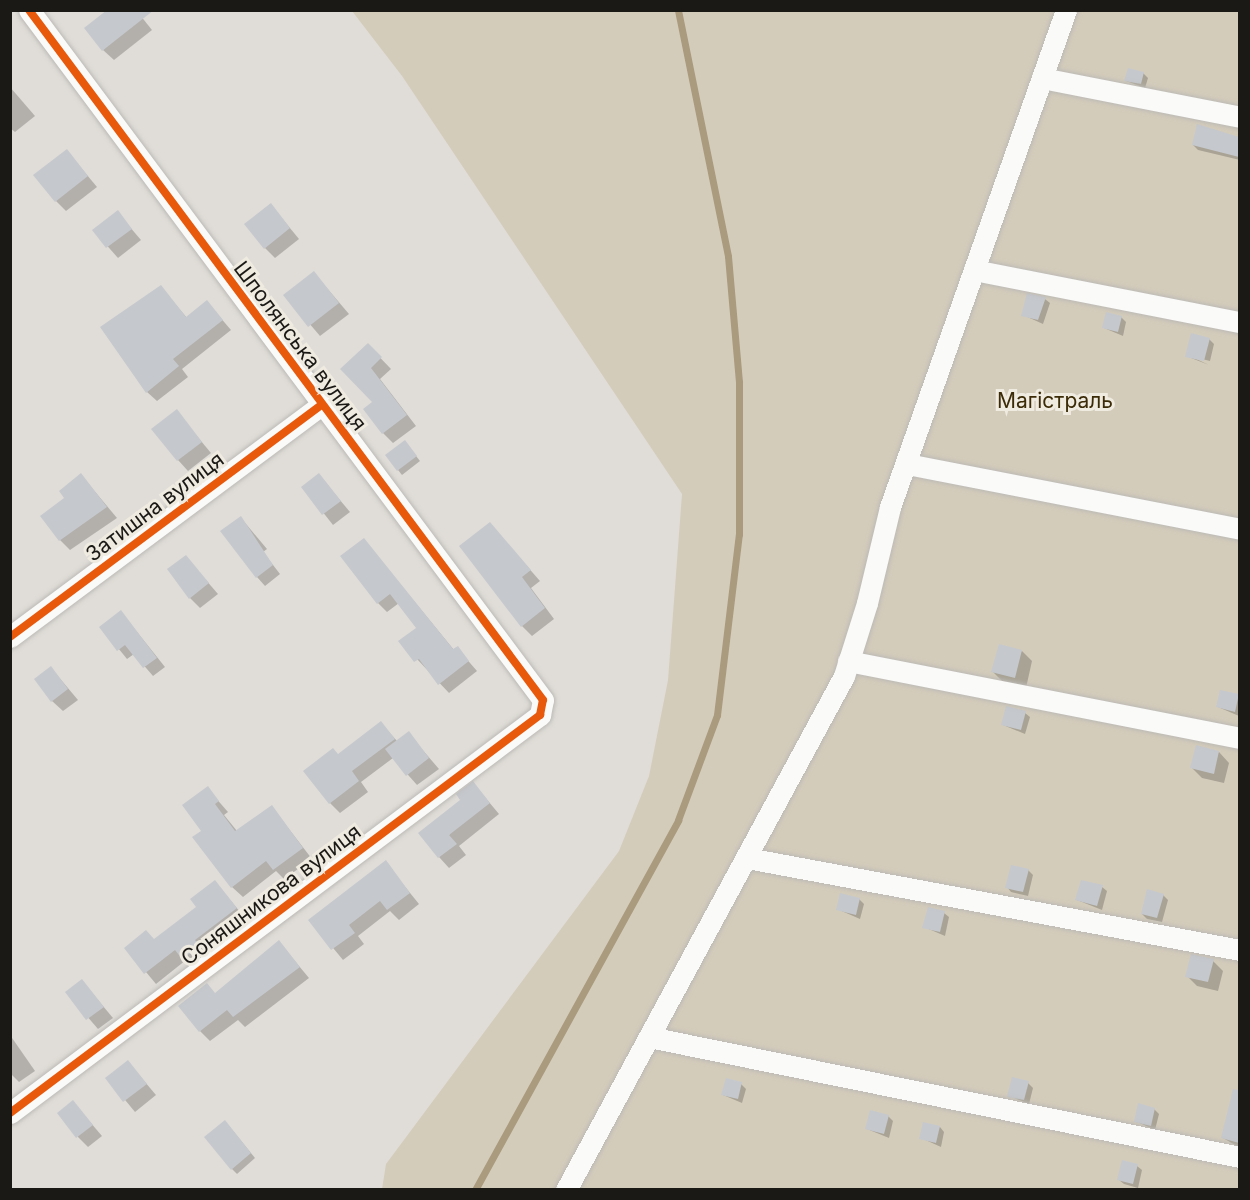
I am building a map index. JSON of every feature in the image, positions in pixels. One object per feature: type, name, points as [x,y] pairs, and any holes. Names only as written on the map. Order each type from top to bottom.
[{"type":"street","name":"Шполянська вулиця","points":[[29,10],[321,405],[543,700]]},
{"type":"street","points":[[566,1190],[747,858],[848,661],[890,507],[908,464],[1066,10]]},
{"type":"street","points":[[1042,78],[1239,117]]},
{"type":"street","points":[[974,270],[1239,322]]},
{"type":"street","name":"Затишна вулиця","points":[[10,637],[321,405]]},
{"type":"street","points":[[908,464],[1239,529]]},
{"type":"street","points":[[848,661],[1239,738]]},
{"type":"street","name":"Соняшникова вулиця","points":[[10,1113],[540,715],[543,700]]},
{"type":"street","points":[[747,858],[1239,950]]},
{"type":"street","points":[[649,1037],[1239,1157]]},
{"type":"green space","name":"Магістраль","points":[[352,11],[1239,11],[1239,1189],[382,1189],[386,1164],[619,851],[649,776],[668,680],[682,494],[402,76]]},
{"type":"building","points":[[107,10],[154,10],[102,51],[84,28]]},
{"type":"building","points":[[1128,68],[1144,72],[1141,84],[1124,81]]},
{"type":"building","points":[[1197,124],[1239,137],[1239,157],[1192,145]]},
{"type":"building","points":[[67,149],[88,176],[55,202],[33,175]]},
{"type":"building","points":[[271,203],[290,228],[264,249],[244,224]]},
{"type":"building","points":[[118,210],[132,229],[106,248],[92,230]]},
{"type":"building","points":[[314,271],[339,303],[308,327],[283,295]]},
{"type":"building","points":[[161,285],[186,317],[207,300],[223,320],[173,359],[179,366],[146,393],[100,327]]},
{"type":"building","points":[[1027,293],[1046,297],[1038,320],[1021,316]]},
{"type":"building","points":[[1106,312],[1122,316],[1118,332],[1102,328]]},
{"type":"building","points":[[1191,333],[1210,338],[1204,361],[1185,357]]},
{"type":"building","points":[[368,343],[382,357],[371,368],[407,415],[382,434],[363,409],[372,402],[340,369]]},
{"type":"building","points":[[177,409],[202,442],[177,461],[151,429]]},
{"type":"building","points":[[405,440],[417,456],[397,471],[385,455]]},
{"type":"building","points":[[81,473],[107,507],[59,541],[40,516],[64,498],[59,491]]},
{"type":"building","points":[[319,473],[341,501],[322,515],[301,487]]},
{"type":"building","points":[[241,516],[273,565],[256,578],[220,531]]},
{"type":"building","points":[[490,522],[531,570],[522,577],[545,608],[521,627],[459,546]]},
{"type":"building","points":[[364,538],[453,649],[458,646],[469,661],[438,685],[419,659],[414,662],[398,641],[416,628],[390,594],[377,604],[340,556]]},
{"type":"building","points":[[186,555],[209,583],[189,599],[167,569]]},
{"type":"building","points":[[121,610],[157,658],[143,668],[125,645],[117,651],[99,627]]},
{"type":"building","points":[[999,644],[1022,650],[1015,678],[991,672]]},
{"type":"building","points":[[51,666],[68,689],[51,702],[34,679]]},
{"type":"building","points":[[1220,690],[1239,694],[1235,712],[1216,707]]},
{"type":"building","points":[[1006,706],[1026,711],[1021,730],[1001,725]]},
{"type":"building","points":[[381,721],[395,739],[352,771],[359,781],[329,804],[303,771],[333,748],[338,754]]},
{"type":"building","points":[[409,731],[429,758],[406,776],[385,749]]},
{"type":"building","points":[[1196,745],[1219,751],[1214,774],[1190,768]]},
{"type":"building","points":[[473,781],[490,803],[449,835],[457,844],[438,858],[418,833],[460,800],[456,794]]},
{"type":"building","points":[[208,786],[219,801],[215,804],[235,831],[272,805],[303,848],[273,870],[266,861],[231,888],[192,837],[201,831],[182,805]]},
{"type":"building","points":[[386,860],[410,893],[387,910],[380,901],[349,925],[355,933],[331,950],[308,920]]},
{"type":"building","points":[[1011,865],[1029,869],[1023,892],[1005,888]]},
{"type":"building","points":[[215,880],[237,908],[195,940],[200,946],[182,959],[175,950],[144,974],[124,948],[146,930],[154,939],[196,907],[190,899]]},
{"type":"building","points":[[1081,880],[1103,885],[1097,906],[1075,900]]},
{"type":"building","points":[[1147,889],[1164,894],[1157,918],[1141,914]]},
{"type":"building","points":[[840,893],[860,898],[856,915],[836,910]]},
{"type":"building","points":[[928,907],[945,911],[940,932],[922,928]]},
{"type":"building","points":[[279,940],[300,967],[233,1017],[227,1010],[199,1032],[178,1006],[207,983],[215,993]]},
{"type":"building","points":[[1191,954],[1214,959],[1208,982],[1185,977]]},
{"type":"building","points":[[82,979],[104,1007],[86,1020],[65,992]]},
{"type":"building","points":[[128,1060],[147,1084],[123,1102],[105,1078]]},
{"type":"building","points":[[1012,1077],[1029,1081],[1024,1100],[1007,1097]]},
{"type":"building","points":[[726,1078],[742,1082],[738,1099],[721,1095]]},
{"type":"building","points":[[1233,1089],[1239,1090],[1239,1143],[1221,1138]]},
{"type":"building","points":[[73,1100],[93,1125],[76,1138],[57,1113]]},
{"type":"building","points":[[1138,1103],[1155,1108],[1151,1126],[1134,1122]]},
{"type":"building","points":[[870,1110],[889,1115],[884,1134],[865,1129]]},
{"type":"building","points":[[225,1120],[251,1153],[231,1170],[204,1137]]},
{"type":"building","points":[[923,1122],[940,1126],[936,1143],[919,1139]]},
{"type":"building","points":[[1122,1160],[1138,1164],[1133,1184],[1117,1180]]},
{"type":"waterway","points":[[475,1190],[678,820],[717,715],[739,534],[739,382],[728,256],[678,10]]},
{"type":"cycle path","points":[[10,1113],[540,715],[543,700],[29,10]]},
{"type":"cycle path","points":[[10,637],[321,405]]}]
